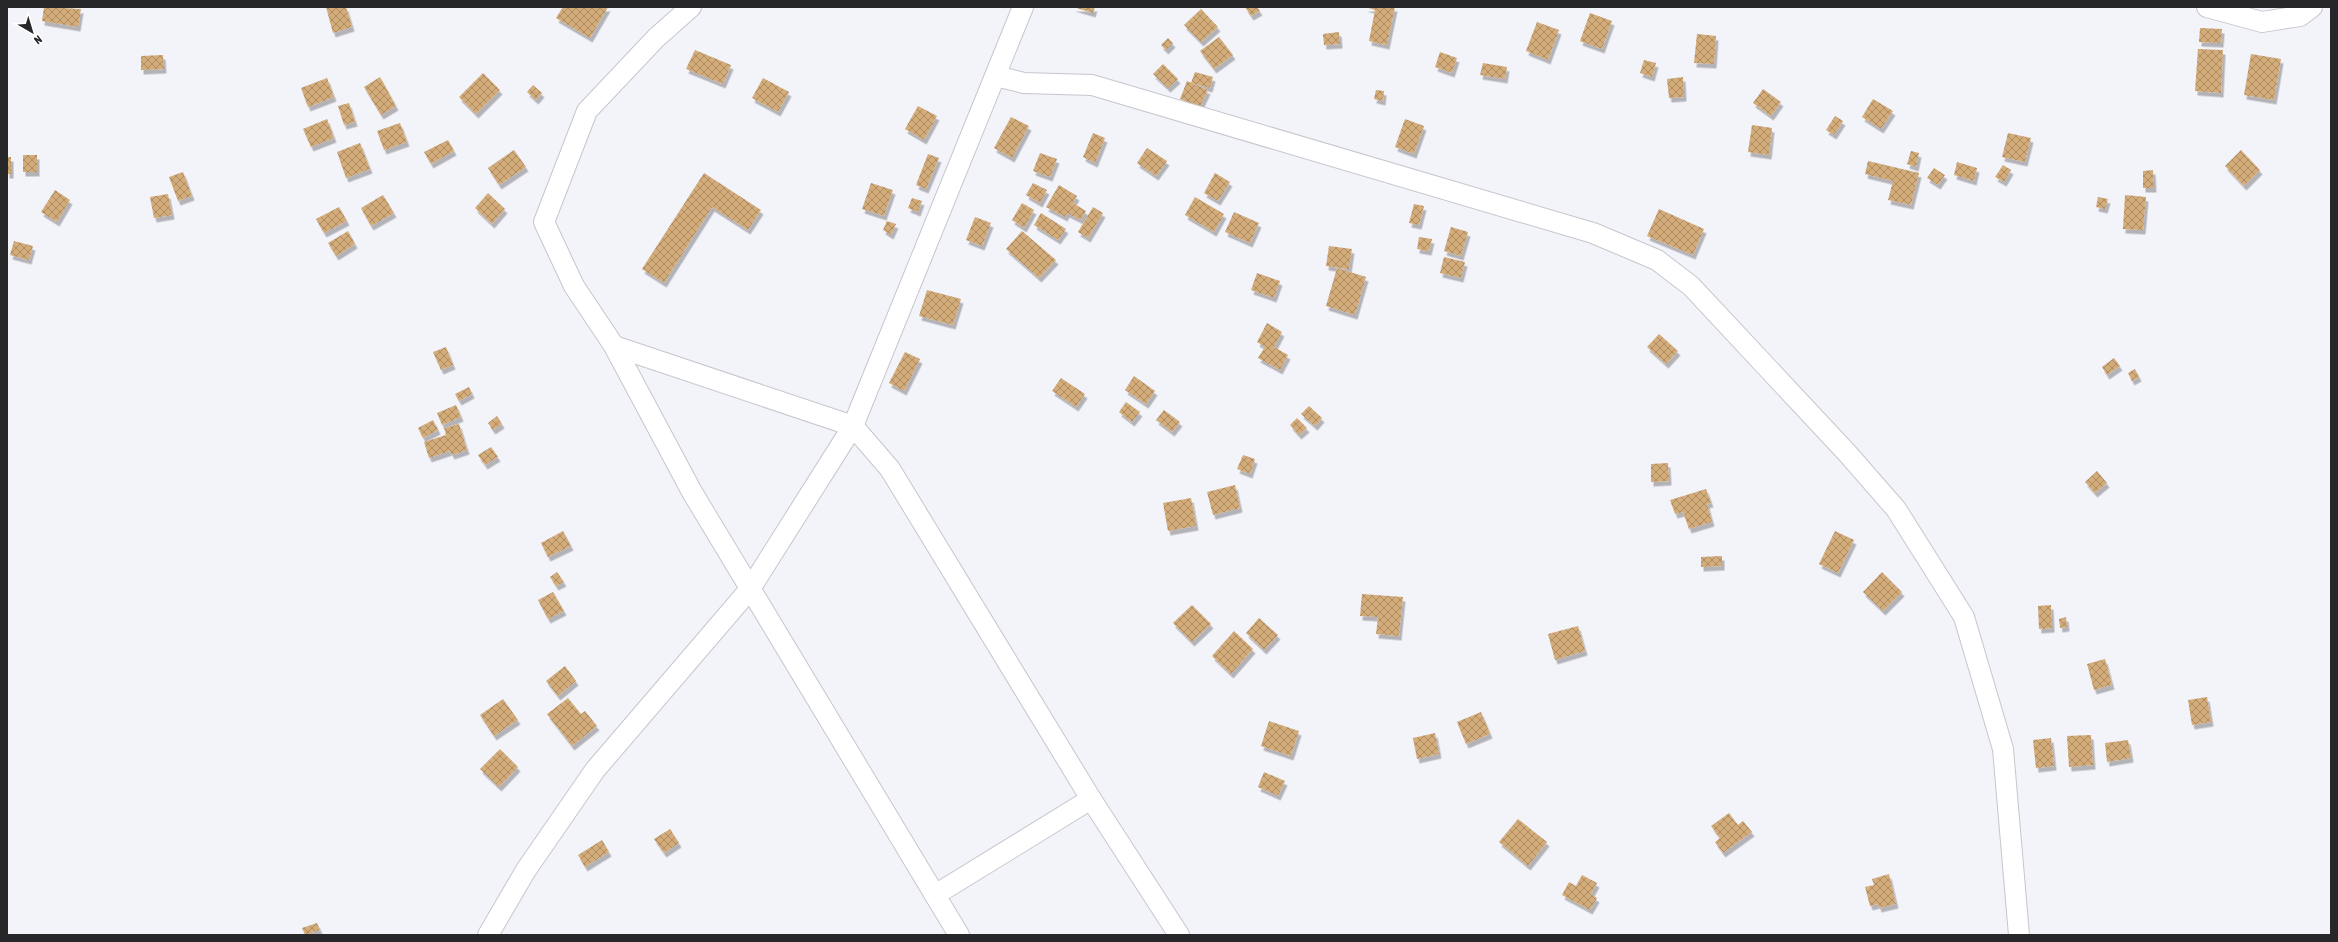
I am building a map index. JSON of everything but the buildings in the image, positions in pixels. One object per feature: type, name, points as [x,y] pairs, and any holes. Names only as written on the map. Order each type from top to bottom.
[{"type":"street","points":[[690,7],[656,38],[587,111],[544,222],[574,286],[614,346],[692,492],[959,935]]},
{"type":"street","points":[[488,935],[526,870],[595,770],[750,589],[853,426],[1023,7]]},
{"type":"street","points":[[2207,7],[2262,22],[2300,16],[2312,7]]},
{"type":"street","points":[[996,76],[1024,83],[1092,85],[1593,233],[1657,260],[1691,286],[1848,454],[1896,509],[1964,617],[2003,749],[2019,935]]},
{"type":"street","points":[[614,346],[853,426],[890,469],[1091,799],[1179,935]]},
{"type":"street","points":[[935,895],[1091,799]]}]
